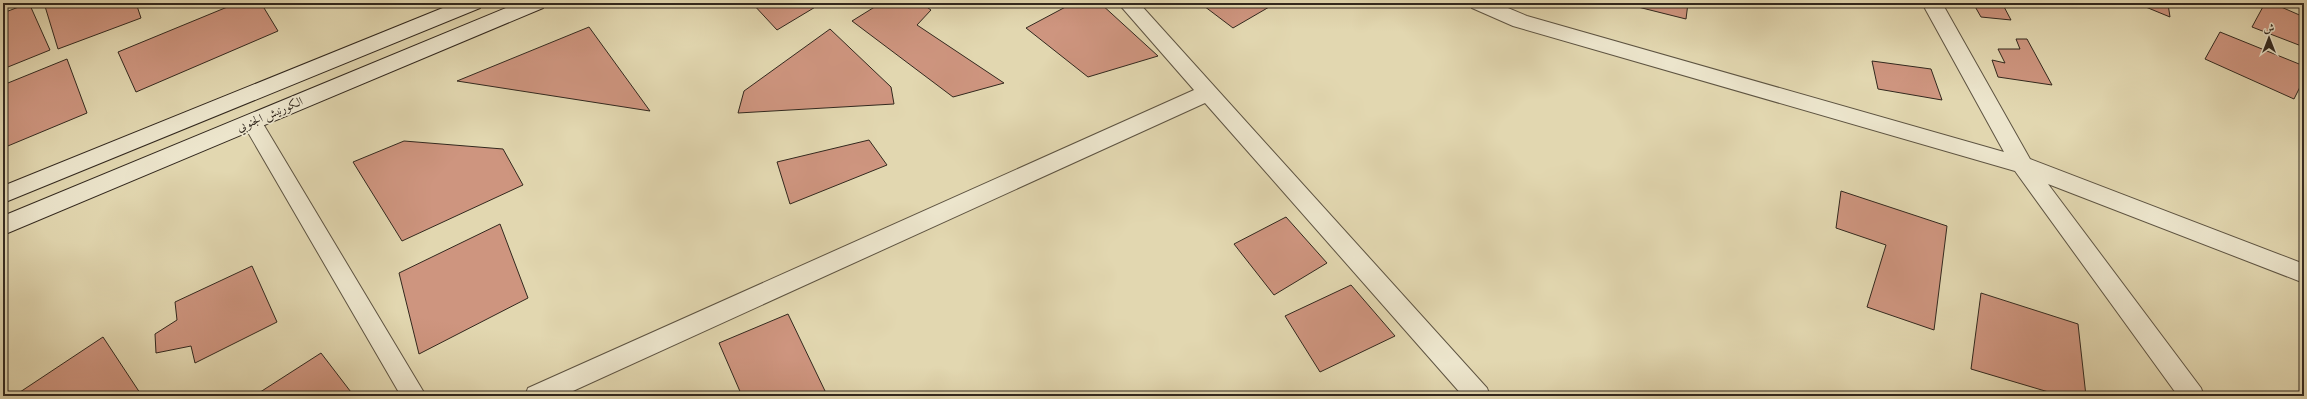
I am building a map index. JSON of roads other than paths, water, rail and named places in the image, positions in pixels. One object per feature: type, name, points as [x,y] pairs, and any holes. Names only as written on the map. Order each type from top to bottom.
[{"type":"street","points":[[3,195],[473,3]]},
{"type":"street","name":"الكورنيش الجنوبي","points":[[3,226],[536,3]]},
{"type":"street","points":[[1128,3],[1209,92],[1478,396]]},
{"type":"street","points":[[1479,3],[1520,22],[2022,165],[2304,274]]},
{"type":"street","points":[[1932,3],[2022,165],[2192,396]]},
{"type":"street","points":[[537,396],[1209,92]]},
{"type":"street","points":[[252,122],[414,396]]}]
